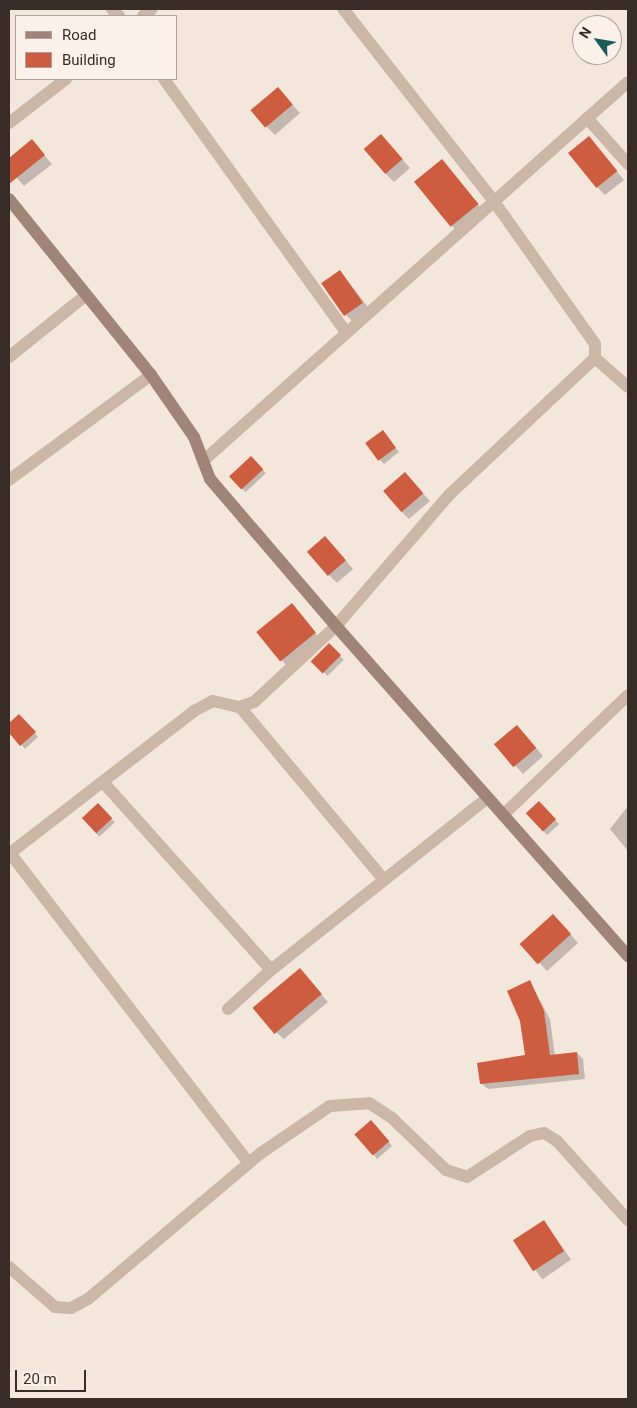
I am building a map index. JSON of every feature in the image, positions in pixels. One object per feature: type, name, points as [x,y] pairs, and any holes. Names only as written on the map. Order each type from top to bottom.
[{"type":"street","points":[[240,706],[254,702],[336,626],[450,494],[595,358],[595,344],[493,200],[343,9]]},
{"type":"street","points":[[9,123],[65,80]]},
{"type":"street","points":[[165,80],[346,332]]},
{"type":"street","points":[[203,461],[493,200],[628,82]]},
{"type":"street","points":[[587,118],[628,164]]},
{"type":"street","points":[[9,199],[151,375],[194,437],[210,479],[336,626],[628,956]]},
{"type":"street","points":[[9,357],[86,295]]},
{"type":"street","points":[[595,358],[628,387]]},
{"type":"street","points":[[9,480],[151,375]]},
{"type":"street","points":[[503,816],[628,695]]},
{"type":"street","points":[[249,1163],[9,854],[206,704],[224,701],[240,706],[384,880]]},
{"type":"street","points":[[103,782],[271,970]]},
{"type":"street","points":[[228,1009],[271,970],[487,798]]},
{"type":"street","points":[[9,1268],[55,1306],[71,1308],[88,1299],[249,1163],[330,1106],[369,1103],[392,1118],[446,1170],[467,1177],[530,1136],[544,1133],[562,1147],[628,1220]]},
{"type":"building","points":[[278,87],[293,105],[265,128],[250,110]]},
{"type":"building","points":[[381,134],[403,159],[385,174],[364,149]]},
{"type":"building","points":[[589,136],[617,171],[596,188],[568,153]]},
{"type":"building","points":[[32,139],[45,155],[9,184],[9,158]]},
{"type":"building","points":[[442,159],[479,204],[451,227],[414,182]]},
{"type":"building","points":[[340,270],[363,303],[344,316],[321,283]]},
{"type":"building","points":[[383,430],[396,448],[378,461],[365,443]]},
{"type":"building","points":[[251,456],[263,469],[241,490],[229,476]]},
{"type":"building","points":[[405,472],[423,493],[401,512],[383,491]]},
{"type":"building","points":[[325,536],[346,560],[328,576],[307,552]]},
{"type":"building","points":[[292,603],[316,633],[280,661],[256,632]]},
{"type":"building","points":[[329,643],[341,655],[323,673],[311,661]]},
{"type":"building","points":[[19,714],[36,732],[20,746],[9,733],[9,723]]},
{"type":"building","points":[[517,725],[536,748],[513,767],[494,744]]},
{"type":"building","points":[[539,801],[556,819],[543,832],[526,813]]},
{"type":"building","points":[[98,803],[112,818],[96,833],[82,818]]},
{"type":"building","points":[[553,914],[571,934],[538,964],[520,944]]},
{"type":"building","points":[[300,968],[322,994],[274,1034],[253,1008]]},
{"type":"building","points":[[530,980],[544,1011],[550,1055],[577,1052],[579,1074],[480,1084],[477,1063],[525,1055],[520,1021],[507,991]]},
{"type":"building","points":[[371,1120],[389,1141],[373,1156],[354,1134]]},
{"type":"building","points":[[544,1220],[564,1251],[533,1271],[513,1240]]}]
